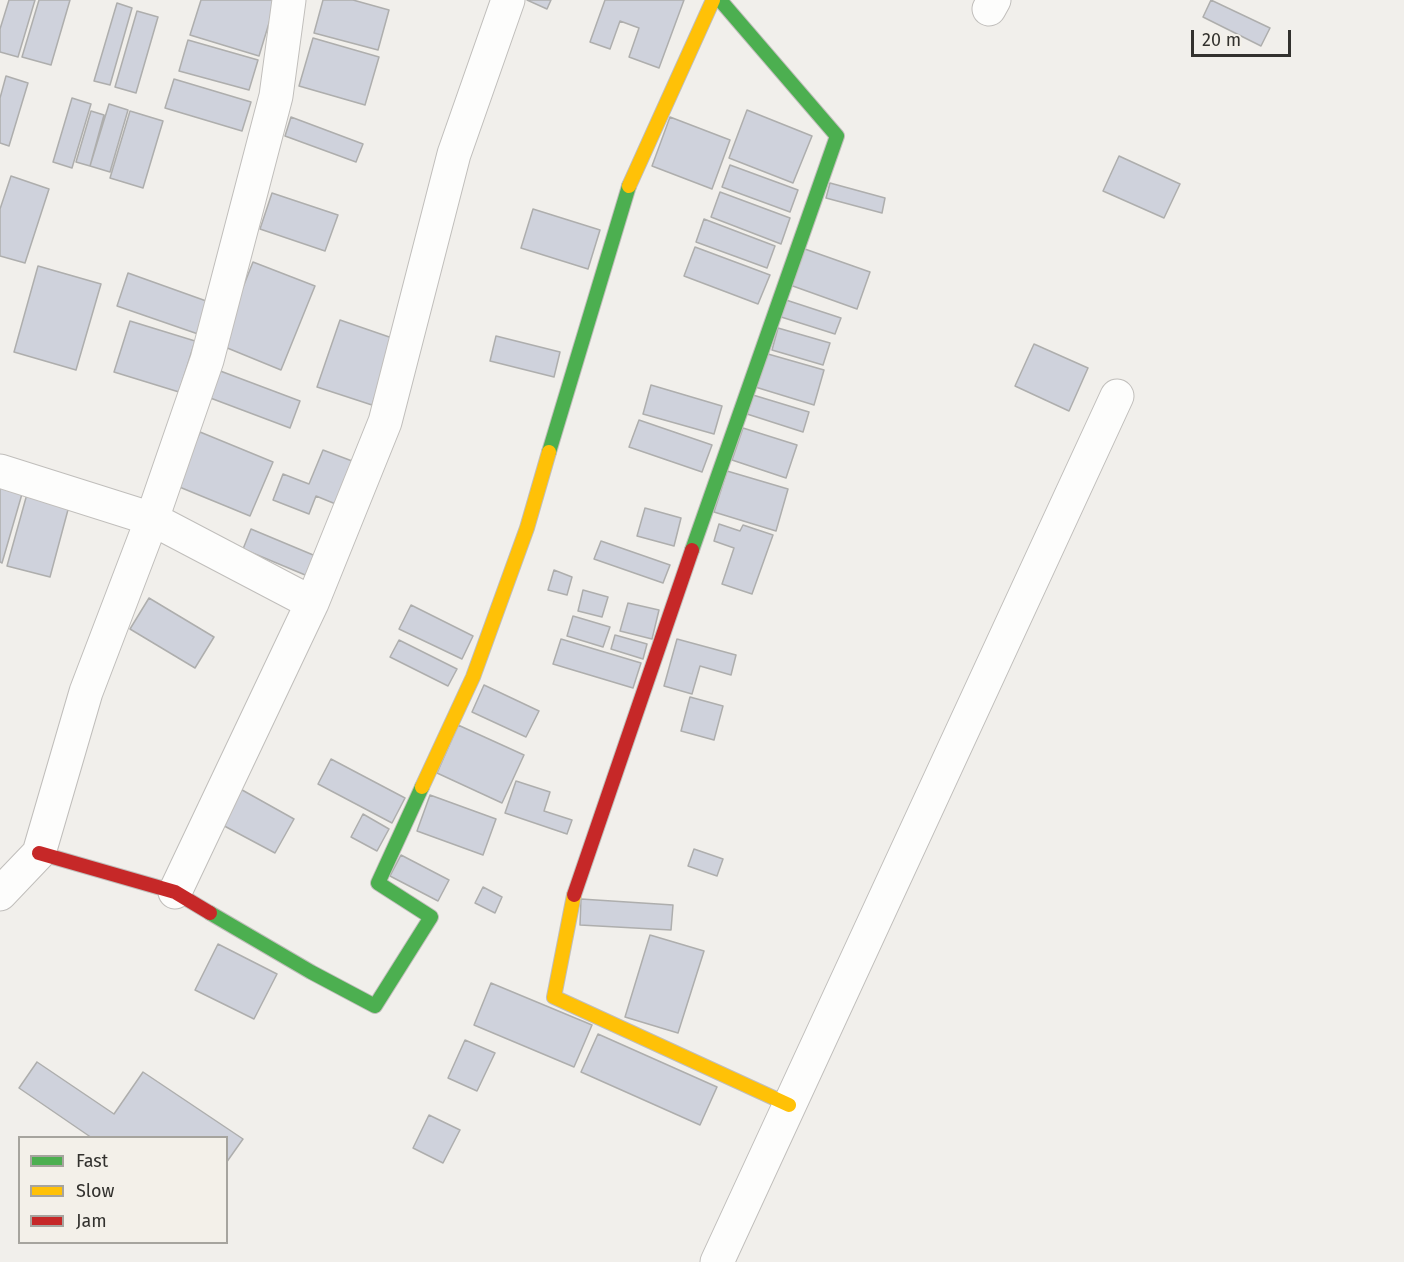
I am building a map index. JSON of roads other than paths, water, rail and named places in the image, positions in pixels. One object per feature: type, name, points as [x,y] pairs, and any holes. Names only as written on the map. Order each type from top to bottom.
[{"type":"street","points":[[0,894],[39,853],[86,692],[152,519],[207,360],[276,96],[289,0]]},
{"type":"street","points":[[175,892],[312,603],[385,422],[454,154],[508,0]]},
{"type":"street","points":[[39,853],[175,892],[311,972],[375,1006],[431,917],[378,883],[473,676],[526,528],[627,191],[713,0]]},
{"type":"street","points":[[720,0],[837,136],[749,384],[572,902],[555,997],[789,1105]]},
{"type":"street","points":[[717,1262],[1117,396]]},
{"type":"street","points":[[0,471],[152,519],[312,603]]}]
